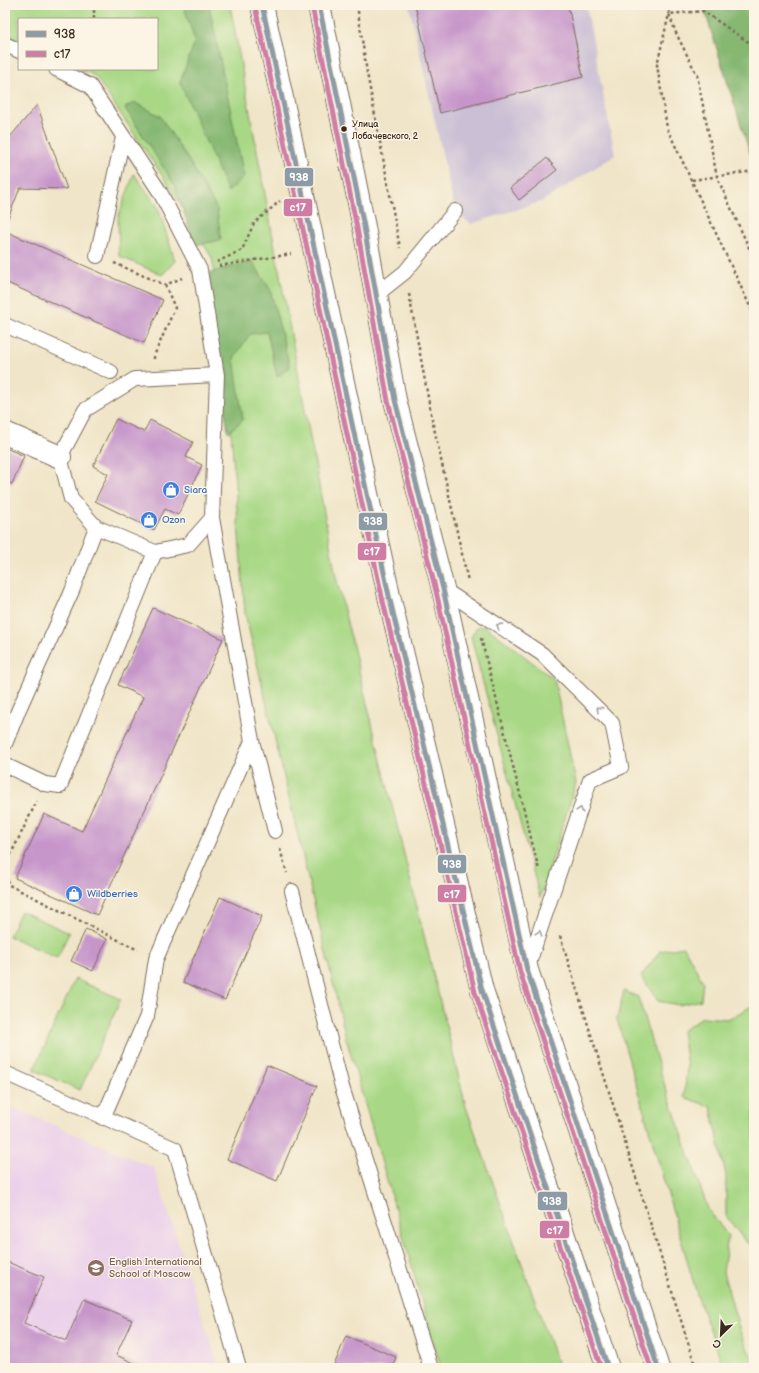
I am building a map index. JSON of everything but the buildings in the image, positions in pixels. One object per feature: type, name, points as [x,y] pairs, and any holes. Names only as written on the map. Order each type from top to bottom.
[{"type":"main road","points":[[262,5],[389,596],[482,990],[608,1368]]},
{"type":"main road","points":[[319,5],[395,400],[442,589],[527,970],[658,1368]]},
{"type":"main road","points":[[5,433],[60,457]]},
{"type":"lane","points":[[5,44],[18,50]]},
{"type":"lane","points":[[58,70],[90,86],[160,192],[200,270],[217,375],[212,518],[252,741],[275,831]]},
{"type":"lane","points":[[97,256],[123,137]]},
{"type":"lane","points":[[376,295],[405,272],[456,211]]},
{"type":"lane","points":[[5,325],[111,372]]},
{"type":"lane","points":[[212,518],[188,545],[155,552],[96,527],[71,499],[60,457],[84,410],[136,379],[217,375]]},
{"type":"lane","points":[[5,744],[19,709],[72,591],[96,527]]},
{"type":"lane","points":[[5,765],[45,784],[60,786],[69,768],[155,552]]},
{"type":"lane","points":[[442,589],[542,654],[612,723],[621,767],[590,780],[527,970]]},
{"type":"lane","points":[[103,1118],[147,1016],[156,959],[252,741]]},
{"type":"lane","points":[[292,891],[342,1087],[431,1368]]},
{"type":"lane","points":[[5,1073],[175,1149],[239,1368]]},
{"type":"path","points":[[94,5],[94,18]]},
{"type":"path","points":[[357,5],[367,73],[432,419],[474,610],[540,877]]},
{"type":"path","points":[[669,5],[669,14],[657,65],[667,128],[754,315]]},
{"type":"path","points":[[669,14],[703,11],[751,44],[754,44]]},
{"type":"path","points":[[669,14],[676,33],[697,74],[717,177],[754,259]]},
{"type":"path","points":[[692,180],[754,171]]},
{"type":"path","points":[[165,285],[242,250],[254,223],[284,198]]},
{"type":"path","points":[[200,270],[293,254]]},
{"type":"path","points":[[97,256],[165,285],[175,308],[154,356]]},
{"type":"path","points":[[5,866],[45,784]]},
{"type":"path","points":[[275,831],[292,891]]},
{"type":"path","points":[[5,874],[9,885],[156,959]]},
{"type":"path","points":[[543,920],[560,936],[696,1368]]},
{"type":"shaded area","points":[[409,5],[586,5],[615,155],[543,201],[471,224],[455,211]]},
{"type":"shaded area","name":"English International School of Moscow","points":[[5,1104],[154,1168],[219,1368],[5,1368]]},
{"type":"green space","points":[[5,5],[230,5],[336,577],[466,1107],[559,1368],[441,1368],[346,1038],[245,613],[223,329],[212,258],[168,184],[95,76],[82,70],[158,70],[158,18],[18,18],[18,40],[5,34]]},
{"type":"green space","points":[[178,5],[209,5],[244,177],[228,192],[180,82],[195,41],[184,7]]},
{"type":"green space","points":[[703,5],[754,5],[754,166]]},
{"type":"green space","points":[[134,102],[160,116],[192,166],[217,209],[221,240],[195,245],[174,184],[125,108]]},
{"type":"green space","points":[[134,174],[158,207],[175,261],[162,275],[119,256],[118,217]]},
{"type":"green space","points":[[252,261],[270,289],[290,367],[277,377],[267,332],[250,334],[234,358],[243,420],[228,432],[206,274]]},
{"type":"green space","points":[[485,626],[554,679],[576,783],[540,898],[471,637],[477,627]]},
{"type":"green space","points":[[21,911],[69,933],[57,958],[9,936]]},
{"type":"green space","points":[[684,947],[703,982],[701,1000],[679,1005],[658,1001],[641,976],[660,951]]},
{"type":"green space","points":[[75,979],[121,999],[80,1090],[34,1070]]},
{"type":"green space","points":[[624,991],[638,997],[664,1083],[708,1209],[728,1236],[723,1272],[741,1335],[754,1362],[754,1368],[724,1368],[698,1298],[617,1019]]},
{"type":"green space","points":[[754,1005],[754,1247],[745,1241],[726,1216],[726,1176],[711,1107],[684,1097],[687,1067],[682,1031],[702,1017],[728,1019]]},
{"type":"transit line","name":"938","points":[[262,5],[389,596],[482,990],[608,1368]]},
{"type":"transit line","name":"938","points":[[319,5],[364,227],[395,400],[443,589],[527,970],[658,1368]]},
{"type":"transit line","name":"с17","points":[[255,6],[382,597],[475,992],[601,1368]]},
{"type":"transit line","name":"с17","points":[[312,6],[357,228],[388,401],[436,591],[520,972],[651,1368]]},
{"type":"place","name":"Улица Лобачевского, 2","points":[[344,129]]},
{"type":"place","name":"Siara","points":[[171,490]]},
{"type":"place","name":"Ozon","points":[[149,520]]},
{"type":"place","name":"Wildberries","points":[[74,894]]},
{"type":"place","name":"English International School of Moscow","points":[[96,1268]]}]
